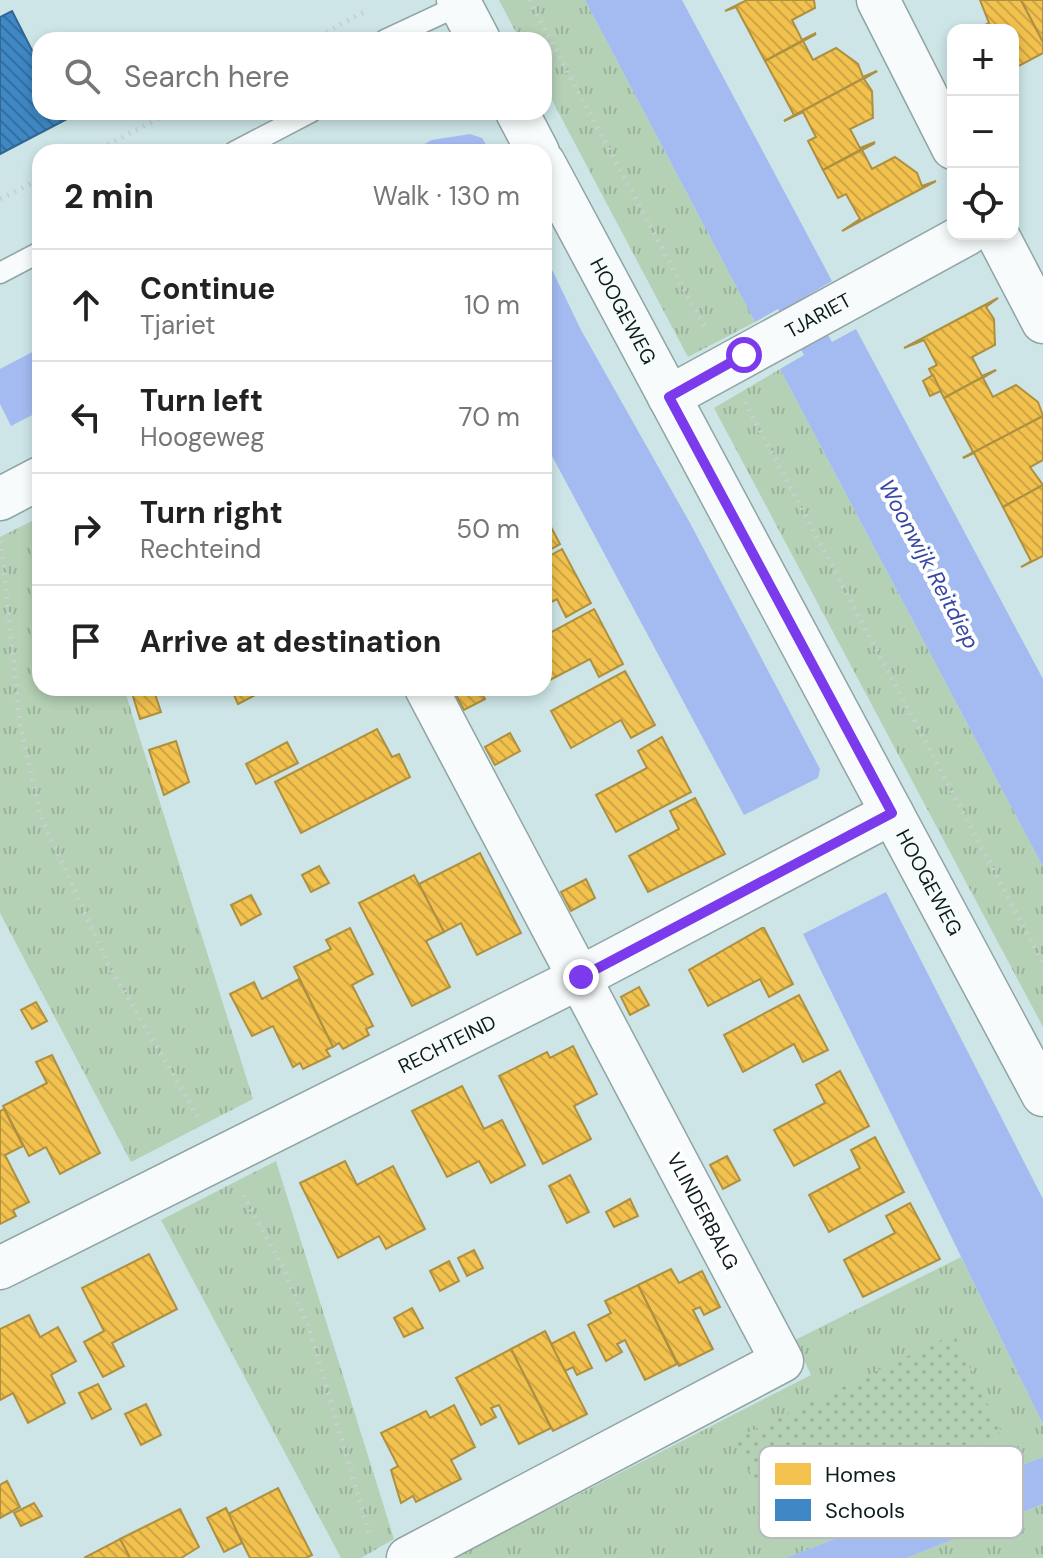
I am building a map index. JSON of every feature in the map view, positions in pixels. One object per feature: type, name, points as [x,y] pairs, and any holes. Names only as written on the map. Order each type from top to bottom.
[{"type":"street","points":[[878,0],[947,136]]},
{"type":"street","points":[[521,120],[534,144]]},
{"type":"street","name":"HOOGEWEG","points":[[552,178],[669,397],[874,822],[1043,1095]]},
{"type":"street","name":"TJARIET","points":[[669,397],[956,240]]},
{"type":"street","points":[[1000,240],[1043,322]]},
{"type":"street","points":[[0,499],[32,482]]},
{"type":"street","name":"VLINDERBALG","points":[[390,1550],[782,1361],[430,696]]},
{"type":"street","name":"RECHTEIND","points":[[0,1268],[581,977],[874,822]]},
{"type":"lane","points":[[411,32],[466,15]]},
{"type":"lane","points":[[249,144],[296,120]]},
{"type":"lane","points":[[0,273],[32,256]]},
{"type":"path","points":[[529,0],[547,32]]},
{"type":"path","points":[[327,32],[372,8]]},
{"type":"path","points":[[552,40],[735,360],[1043,963]]},
{"type":"path","points":[[109,144],[155,120]]},
{"type":"path","points":[[0,199],[32,183]]},
{"type":"path","points":[[0,536],[20,724],[40,814],[108,964],[222,1156],[281,1263],[310,1331],[390,1550]]},
{"type":"green space","points":[[499,0],[585,0],[755,322],[688,357],[552,100],[552,32],[516,32]]},
{"type":"green space","points":[[780,369],[1043,867],[1043,1027],[714,408]]},
{"type":"green space","points":[[32,521],[32,696],[127,696],[253,1099],[131,1162],[0,913],[0,537]]},
{"type":"green space","points":[[276,1161],[394,1539],[361,1558],[341,1558],[161,1220]]},
{"type":"green space","points":[[961,1257],[1043,1424],[1043,1457],[1023,1465],[1023,1446],[759,1446],[759,1538],[837,1538],[786,1558],[454,1558],[811,1375],[795,1340]]},
{"type":"green space","points":[[954,1334],[1001,1432],[972,1446],[759,1446],[759,1491],[734,1439]]},
{"type":"green space","points":[[1043,1504],[1043,1558],[906,1558],[957,1538],[1023,1538],[1023,1512]]},
{"type":"water","name":"Woonwijk Reitdiep","points":[[585,0],[682,0],[832,281],[807,296],[832,342],[856,329],[1043,679],[1043,867],[780,369],[804,355],[778,309],[755,322]]},
{"type":"water","points":[[470,134],[482,138],[486,144],[424,144]]},
{"type":"water","points":[[552,270],[581,330],[690,523],[820,769],[818,778],[744,815],[552,456]]},
{"type":"water","points":[[32,352],[32,415],[11,426],[0,404],[0,369]]},
{"type":"water","points":[[886,892],[1043,1199],[1043,1424],[803,934]]},
{"type":"water","points":[[1043,1457],[1043,1504],[1023,1512],[1023,1465]]},
{"type":"water","points":[[837,1538],[957,1538],[906,1558],[786,1558]]},
{"type":"building: Homes","points":[[747,0],[814,0],[815,8],[792,20],[802,40],[816,33],[765,61],[736,7],[725,11]]},
{"type":"building: Homes","points":[[980,0],[1021,0],[1043,42],[1043,53],[1019,66],[1019,24],[989,23]]},
{"type":"building: Homes","points":[[1021,0],[1043,0],[1043,42]]},
{"type":"building: Homes","points":[[816,34],[803,41],[813,60],[836,48],[858,64],[863,77],[877,71],[784,121],[794,115],[765,61]]},
{"type":"building: Homes","points":[[877,71],[864,79],[872,91],[873,118],[850,129],[860,148],[875,142],[823,170],[808,141],[816,137],[803,112],[784,121]]},
{"type":"building: Homes","points":[[875,143],[862,150],[872,169],[895,157],[917,173],[922,186],[936,181],[842,231],[860,219],[846,194],[838,198],[823,170]]},
{"type":"building: Homes","points":[[998,298],[986,307],[994,319],[995,345],[972,357],[982,376],[996,370],[944,398],[929,369],[937,365],[924,340],[904,348]]},
{"type":"building: Homes","points":[[996,370],[983,378],[993,397],[1016,385],[1038,402],[1043,416],[963,458],[973,452],[944,398]]},
{"type":"building: Homes","points":[[933,375],[941,391],[930,396],[923,381]]},
{"type":"building: Homes","points":[[1043,416],[1043,460],[1030,467],[1043,485],[1003,507],[974,453],[963,458]]},
{"type":"building: Homes","points":[[1043,485],[1043,556],[1021,567],[1031,561],[1003,507]]},
{"type":"building: Homes","points":[[552,529],[560,544],[552,548]]},
{"type":"building: Homes","points":[[562,549],[591,603],[566,617],[557,599],[552,602],[552,555]]},
{"type":"building: Homes","points":[[594,609],[623,664],[599,677],[590,659],[552,679],[552,632]]},
{"type":"building: Homes","points":[[625,671],[655,725],[631,738],[621,720],[571,748],[551,711]]},
{"type":"building: Homes","points":[[133,696],[156,696],[161,712],[140,719]]},
{"type":"building: Homes","points":[[234,696],[254,696],[238,704]]},
{"type":"building: Homes","points":[[456,696],[483,696],[485,699],[464,710]]},
{"type":"building: Homes","points":[[377,729],[392,757],[399,754],[410,777],[301,833],[275,782]]},
{"type":"building: Homes","points":[[510,733],[520,751],[495,765],[485,747]]},
{"type":"building: Homes","points":[[662,737],[691,792],[616,832],[596,795],[647,768],[638,751]]},
{"type":"building: Homes","points":[[176,741],[189,782],[164,795],[149,750]]},
{"type":"building: Homes","points":[[287,742],[298,763],[256,784],[246,764]]},
{"type":"building: Homes","points":[[695,798],[725,854],[648,892],[629,856],[679,829],[670,811]]},
{"type":"building: Homes","points":[[480,853],[521,933],[477,955],[461,923],[444,932],[419,884]]},
{"type":"building: Homes","points":[[319,866],[329,883],[311,892],[302,875]]},
{"type":"building: Homes","points":[[414,875],[444,932],[426,941],[450,987],[412,1006],[359,903]]},
{"type":"building: Homes","points":[[586,879],[595,898],[571,911],[561,892]]},
{"type":"building: Homes","points":[[251,895],[261,914],[241,925],[231,905]]},
{"type":"building: Homes","points":[[350,928],[373,974],[352,985],[373,1026],[366,1029],[369,1035],[343,1049],[339,1043],[333,1047],[294,967],[331,949],[326,940]]},
{"type":"building: Homes","points":[[762,928],[793,984],[769,997],[760,979],[708,1006],[689,970]]},
{"type":"building: Homes","points":[[299,979],[333,1047],[326,1050],[330,1056],[303,1069],[300,1063],[293,1067],[273,1026],[252,1036],[230,994],[254,982],[262,999]]},
{"type":"building: Homes","points":[[639,987],[649,1005],[630,1015],[621,997]]},
{"type":"building: Homes","points":[[799,995],[828,1050],[803,1062],[794,1044],[743,1072],[724,1035]]},
{"type":"building: Homes","points":[[36,1002],[47,1021],[32,1029],[21,1010]]},
{"type":"building: Homes","points":[[573,1046],[597,1094],[574,1106],[591,1139],[543,1164],[499,1076],[547,1052],[550,1058]]},
{"type":"building: Homes","points":[[52,1055],[100,1153],[60,1174],[46,1147],[29,1156],[3,1106],[47,1083],[36,1062]]},
{"type":"building: Homes","points":[[840,1071],[869,1126],[794,1166],[774,1130],[825,1103],[816,1085]]},
{"type":"building: Homes","points":[[462,1086],[484,1129],[502,1120],[525,1165],[491,1183],[479,1161],[447,1177],[412,1111]]},
{"type":"building: Homes","points":[[4,1109],[23,1146],[5,1155],[29,1202],[13,1210],[16,1216],[0,1224],[0,1111]]},
{"type":"building: Homes","points":[[875,1137],[904,1192],[829,1232],[809,1195],[860,1168],[851,1150]]},
{"type":"building: Homes","points":[[727,1156],[740,1180],[723,1189],[710,1165]]},
{"type":"building: Homes","points":[[345,1161],[357,1185],[393,1166],[425,1229],[386,1249],[379,1236],[338,1258],[300,1183]]},
{"type":"building: Homes","points":[[570,1175],[589,1212],[567,1223],[549,1186]]},
{"type":"building: Homes","points":[[630,1199],[638,1216],[614,1227],[606,1212]]},
{"type":"building: Homes","points":[[910,1203],[940,1259],[863,1297],[844,1260],[895,1233],[886,1216]]},
{"type":"building: Homes","points":[[474,1250],[483,1268],[467,1276],[458,1258]]},
{"type":"building: Homes","points":[[149,1254],[177,1309],[112,1343],[124,1366],[103,1377],[84,1342],[104,1331],[82,1288]]},
{"type":"building: Homes","points":[[449,1261],[459,1281],[440,1291],[430,1271]]},
{"type":"building: Homes","points":[[671,1269],[679,1283],[702,1271],[720,1307],[704,1315],[700,1307],[693,1310],[713,1349],[679,1366],[638,1285]]},
{"type":"building: Homes","points":[[638,1285],[677,1364],[645,1380],[625,1340],[617,1344],[622,1352],[606,1361],[588,1325],[611,1313],[605,1301]]},
{"type":"building: Homes","points":[[412,1308],[423,1328],[404,1337],[394,1318]]},
{"type":"building: Homes","points":[[29,1315],[40,1337],[58,1327],[76,1361],[51,1375],[65,1403],[28,1423],[13,1393],[0,1400],[0,1329]]},
{"type":"building: Homes","points":[[545,1331],[587,1414],[553,1431],[511,1349]]},
{"type":"building: Homes","points":[[574,1332],[592,1368],[577,1375],[573,1367],[565,1371],[551,1344]]},
{"type":"building: Homes","points":[[511,1349],[551,1428],[519,1444],[499,1405],[491,1408],[496,1417],[481,1425],[456,1378]]},
{"type":"building: Homes","points":[[98,1384],[111,1409],[92,1419],[79,1393]]},
{"type":"building: Homes","points":[[146,1404],[161,1435],[141,1445],[125,1414]]},
{"type":"building: Homes","points":[[454,1405],[475,1447],[451,1460],[461,1479],[416,1502],[413,1496],[401,1503],[391,1470],[398,1466],[381,1433],[426,1411],[430,1418]]},
{"type":"building: Homes","points":[[7,1481],[20,1507],[0,1518],[0,1485]]},
{"type":"building: Homes","points":[[278,1488],[312,1555],[306,1558],[250,1558],[228,1514]]},
{"type":"building: Homes","points":[[34,1503],[42,1516],[21,1526],[14,1513]]},
{"type":"building: Homes","points":[[226,1508],[242,1543],[224,1552],[207,1518]]},
{"type":"building: Homes","points":[[180,1509],[199,1547],[181,1558],[130,1558],[120,1539]]},
{"type":"building: Homes","points":[[120,1539],[130,1558],[84,1558]]},
{"type":"building: Schools","points":[[12,11],[32,50],[32,120],[65,120],[0,154],[0,17]]},
{"type":"route","points":[[581,977],[892,813],[669,397],[744,355]]}]
